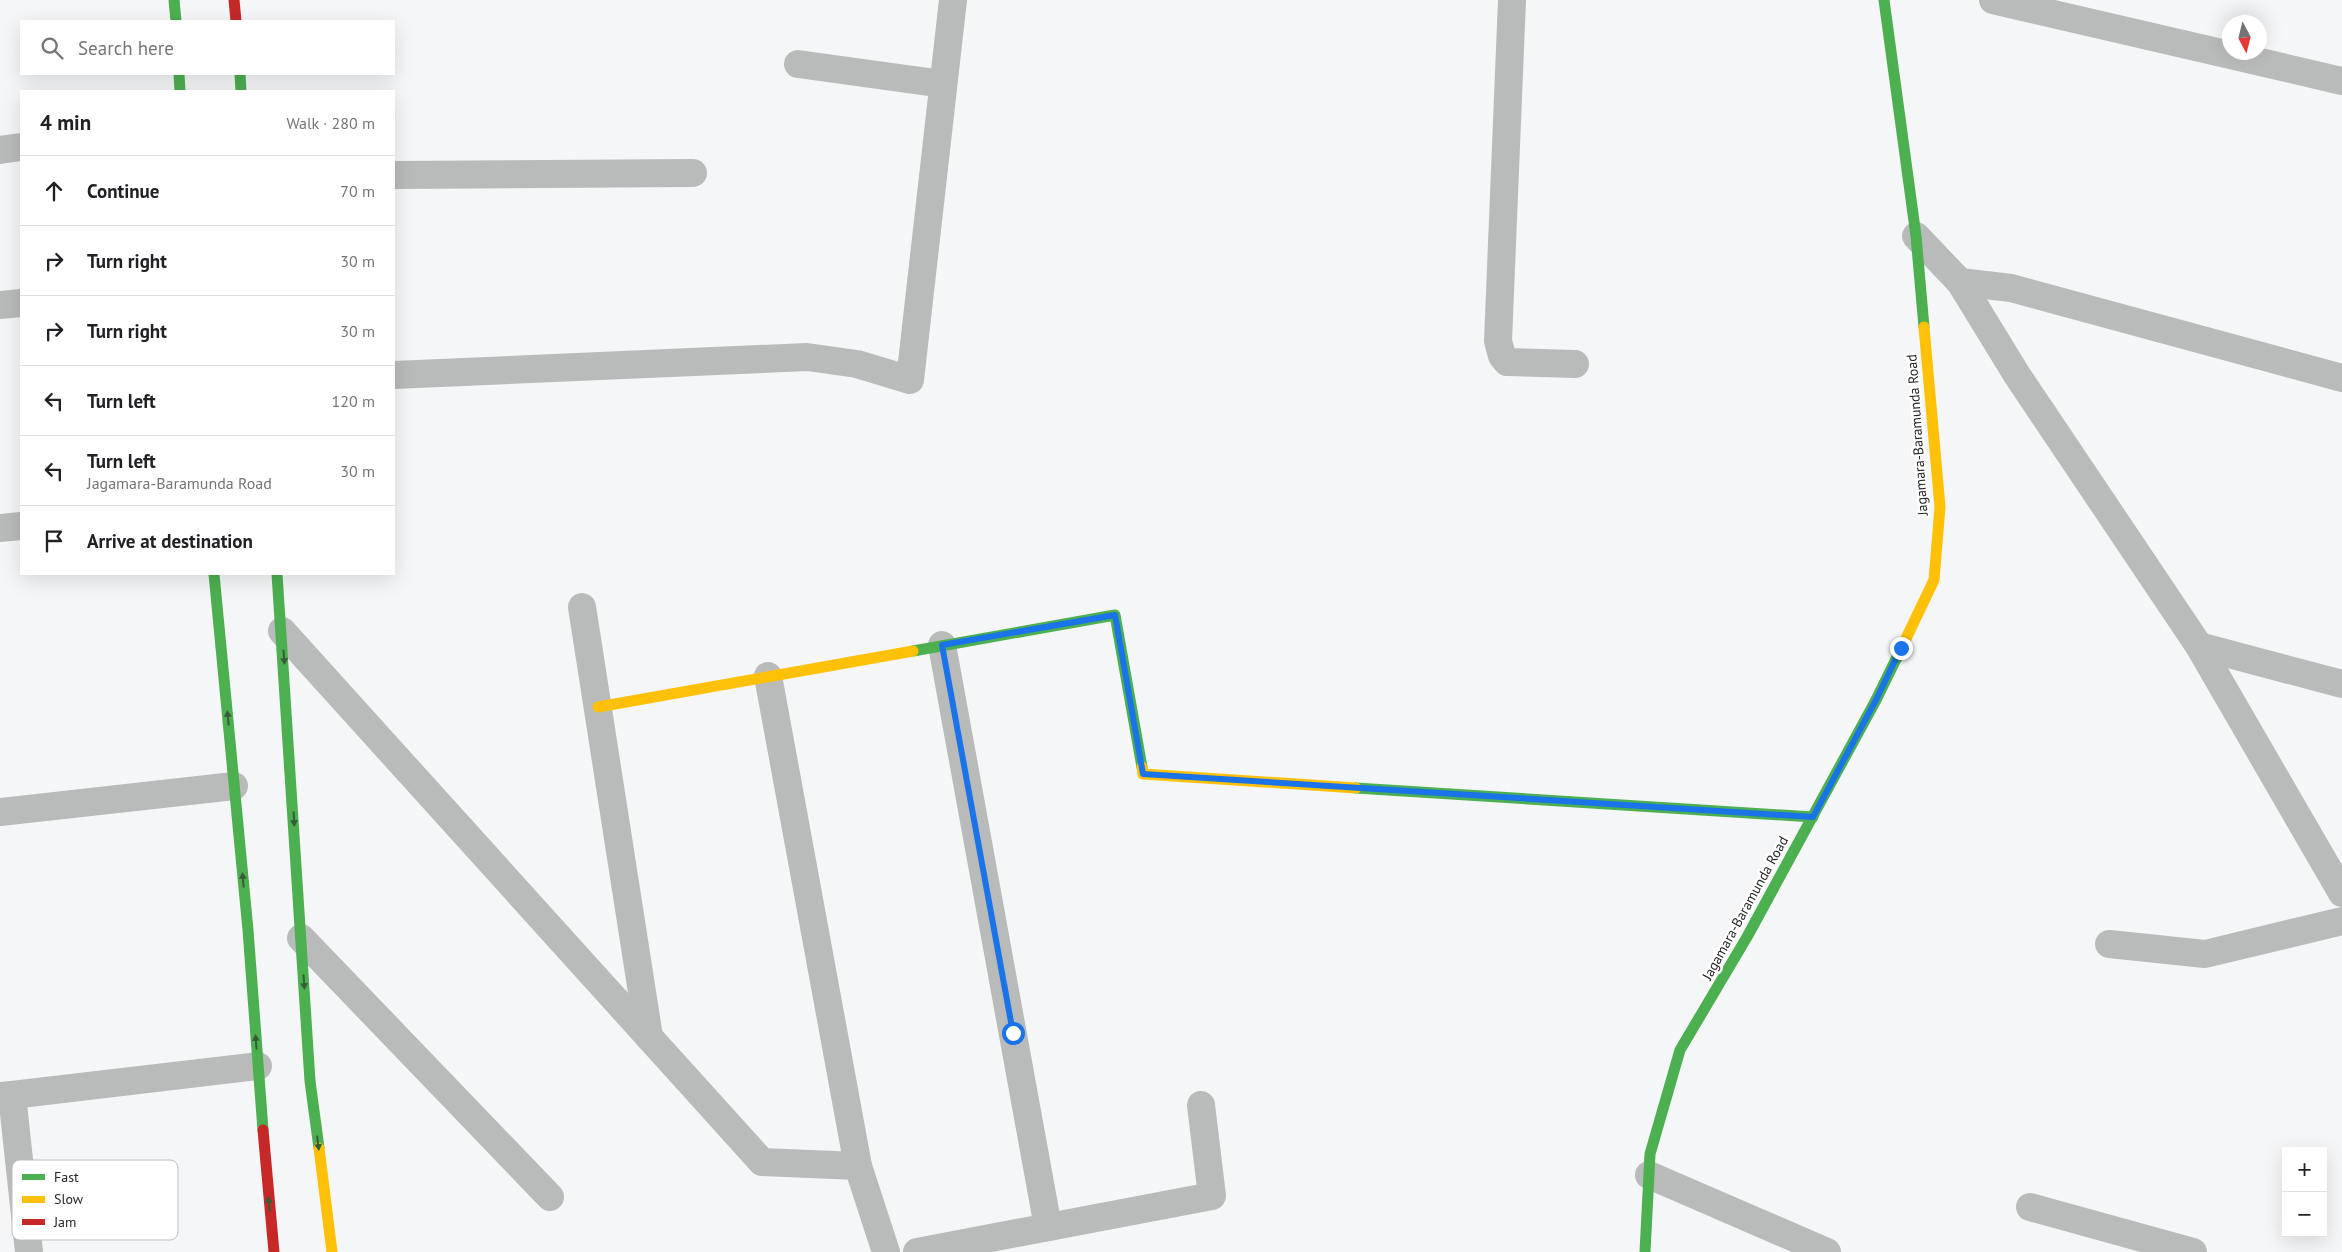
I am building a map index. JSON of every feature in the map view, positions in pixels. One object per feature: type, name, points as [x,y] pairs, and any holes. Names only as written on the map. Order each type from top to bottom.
[{"type":"street","points":[[174,0],[176,20]]},
{"type":"street","points":[[234,0],[236,20]]},
{"type":"street","points":[[395,375],[808,357],[858,364],[910,380],[953,0]]},
{"type":"street","points":[[1512,0],[1498,342],[1502,356],[1508,362],[1575,364]]},
{"type":"street","name":"Jagamara-Baramunda Road","points":[[1645,1252],[1650,1154],[1680,1050],[1747,937],[1813,817],[1876,700],[1934,580],[1940,507],[1916,236],[1884,0]]},
{"type":"street","points":[[1993,0],[2342,81]]},
{"type":"street","points":[[798,64],[943,84]]},
{"type":"street","points":[[179,75],[180,90]]},
{"type":"street","points":[[240,75],[241,90]]},
{"type":"street","points":[[0,150],[20,147]]},
{"type":"street","points":[[395,175],[693,173]]},
{"type":"street","points":[[1916,236],[1960,282],[2017,375],[2199,646],[2342,893]]},
{"type":"street","points":[[1960,282],[2011,288],[2342,378]]},
{"type":"street","points":[[0,305],[20,303]]},
{"type":"street","points":[[0,528],[20,526]]},
{"type":"street","points":[[214,575],[274,1252]]},
{"type":"street","points":[[277,575],[310,1081],[332,1252]]},
{"type":"street","points":[[582,606],[649,1037]]},
{"type":"street","points":[[598,707],[1115,615],[1143,774],[1813,817]]},
{"type":"street","points":[[282,631],[762,1162],[858,1166]]},
{"type":"street","points":[[942,645],[1048,1227]]},
{"type":"street","points":[[2199,646],[2342,684]]},
{"type":"street","points":[[768,676],[858,1166],[886,1252]]},
{"type":"street","points":[[0,812],[234,786]]},
{"type":"street","points":[[2108,944],[2205,954],[2342,921]]},
{"type":"street","points":[[301,938],[550,1197]]},
{"type":"street","points":[[16,1160],[6,1095],[258,1066]]},
{"type":"street","points":[[917,1252],[1212,1196],[1201,1105]]},
{"type":"street","points":[[1649,1176],[1827,1252]]},
{"type":"street","points":[[2030,1207],[2193,1252]]},
{"type":"traffic: fast","points":[[174,0],[176,20]]},
{"type":"traffic: fast","points":[[1884,0],[1916,236],[1924,327]]},
{"type":"traffic: fast","points":[[179,75],[180,90]]},
{"type":"traffic: fast","points":[[240,75],[241,90]]},
{"type":"traffic: fast","points":[[214,575],[248,930],[263,1130]]},
{"type":"traffic: fast","points":[[277,575],[310,1081],[319,1148]]},
{"type":"traffic: fast","points":[[913,651],[1115,615],[1142,767]]},
{"type":"traffic: fast","points":[[1645,1252],[1650,1154],[1680,1050],[1747,937],[1876,700],[1900,651]]},
{"type":"traffic: fast","points":[[1356,788],[1813,817]]},
{"type":"traffic: slow","points":[[1900,651],[1934,580],[1940,507],[1924,327]]},
{"type":"traffic: slow","points":[[598,707],[913,651]]},
{"type":"traffic: slow","points":[[1142,767],[1143,774],[1356,788]]},
{"type":"traffic: slow","points":[[319,1148],[332,1252]]},
{"type":"traffic: jam","points":[[234,0],[236,20]]},
{"type":"traffic: jam","points":[[263,1130],[274,1252]]},
{"type":"route","points":[[1013,1033],[942,645],[1115,615],[1143,774],[1813,817],[1876,700],[1901,648]]}]
